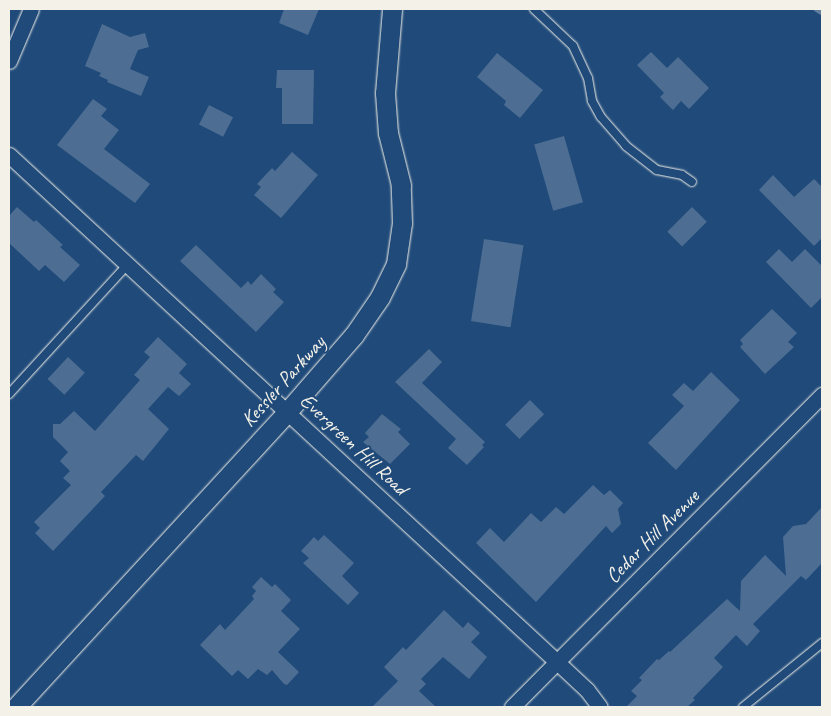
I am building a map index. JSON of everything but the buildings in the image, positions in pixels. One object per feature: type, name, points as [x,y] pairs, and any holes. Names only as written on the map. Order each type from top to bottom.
[{"type":"street","points":[[9,61],[31,9]]},
{"type":"street","name":"Kessler Parkway","points":[[16,707],[287,412],[354,335],[380,297],[396,264],[402,223],[401,184],[388,133],[385,92],[392,9]]},
{"type":"street","name":"Evergreen Hill Road","points":[[9,155],[587,690],[600,707]]},
{"type":"street","name":"Cedar Hill Avenue","points":[[512,707],[822,395]]},
{"type":"lane","points":[[534,9],[573,46],[588,78],[592,100],[601,116],[626,146],[657,170],[682,176],[692,182]]},
{"type":"lane","points":[[9,394],[127,265]]},
{"type":"lane","points":[[743,707],[822,643]]},
{"type":"waterway","points":[[817,9],[822,12]]}]
